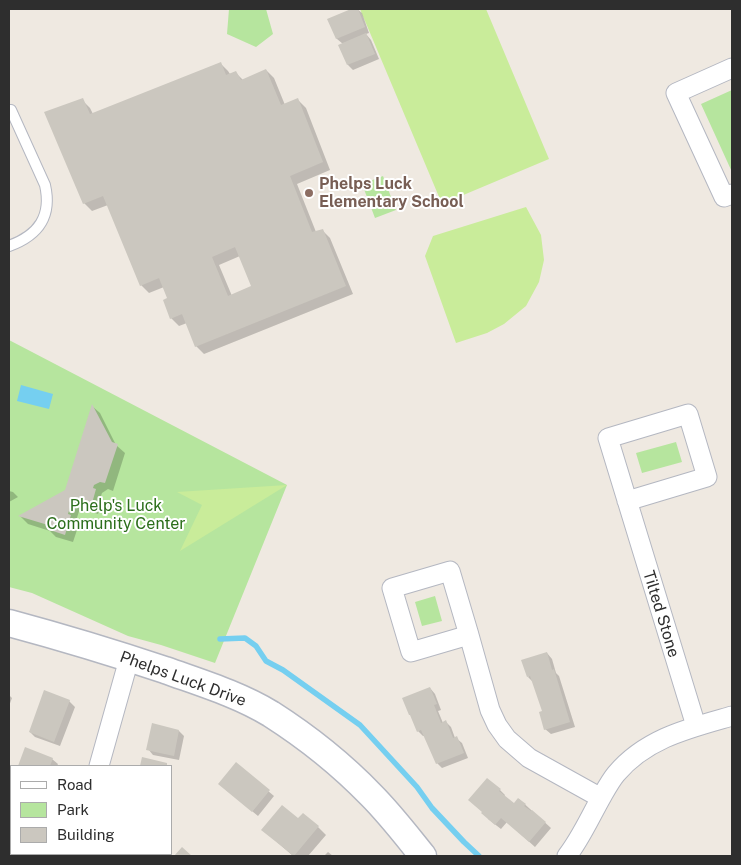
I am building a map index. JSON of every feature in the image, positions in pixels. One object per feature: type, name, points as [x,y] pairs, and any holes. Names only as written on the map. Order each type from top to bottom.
[{"type":"street","points":[[732,68],[676,93],[724,197],[732,194]]},
{"type":"street","name":"Tilted Stone","points":[[627,501],[707,477],[688,414],[608,438],[627,501],[696,726]]},
{"type":"street","points":[[469,635],[411,652],[392,588],[450,571],[469,635],[490,710],[497,725],[507,739],[529,758],[601,798]]},
{"type":"street","name":"Phelps Luck Drive","points":[[9,623],[47,633],[196,681],[233,695],[270,714],[303,736],[343,768],[373,796],[423,856]]},
{"type":"street","points":[[99,765],[129,659]]},
{"type":"street","points":[[566,856],[575,846],[615,775],[627,762],[642,750],[664,738],[696,726],[732,716]]},
{"type":"lane","points":[[9,110],[11,110],[46,185],[48,197],[46,213],[36,229],[18,243],[9,246]]},
{"type":"green space","points":[[229,9],[266,9],[273,34],[256,47],[227,34]]},
{"type":"green space","points":[[360,9],[486,9],[549,159],[442,204]]},
{"type":"green space","points":[[732,90],[732,172],[701,104]]},
{"type":"green space","points":[[383,176],[396,210],[375,218],[362,184]]},
{"type":"green space","points":[[526,207],[541,235],[544,260],[539,282],[526,306],[504,324],[487,333],[456,343],[425,256],[433,236]]},
{"type":"green space","name":"Phelp's Luck Community Center","points":[[9,340],[287,485],[215,663],[128,636],[32,593],[9,587]]},
{"type":"green space","points":[[676,442],[682,462],[642,473],[636,453]]},
{"type":"green space","points":[[287,485],[180,551],[202,505],[177,492]]},
{"type":"green space","points":[[435,596],[442,621],[422,626],[415,602]]},
{"type":"water","points":[[21,385],[53,394],[49,409],[17,401]]},
{"type":"building","points":[[351,9],[358,9],[365,27],[336,39],[327,19]]},
{"type":"building","points":[[366,33],[375,54],[347,65],[338,45]]},
{"type":"building","points":[[221,62],[226,75],[236,71],[241,80],[266,69],[281,105],[298,98],[323,162],[290,176],[312,232],[323,229],[346,286],[195,347],[182,314],[170,319],[163,300],[167,298],[159,278],[140,286],[103,196],[83,204],[44,112],[83,98],[90,114]],"holes":[[[235,247],[251,286],[228,296],[212,257]]]},
{"type":"building","points":[[92,404],[112,442],[118,444],[105,483],[100,482],[94,485],[93,488],[96,489],[91,507],[72,501],[68,514],[71,515],[65,535],[47,529],[48,525],[18,516],[65,490]]},
{"type":"building","points":[[547,652],[570,722],[544,730],[539,712],[542,711],[530,676],[527,677],[521,660]]},
{"type":"building","points":[[430,687],[437,704],[434,705],[441,723],[446,720],[453,738],[457,736],[464,753],[436,764],[421,730],[417,732],[402,698]]},
{"type":"building","points":[[44,690],[70,700],[54,742],[29,732]]},
{"type":"building","points":[[152,723],[179,730],[174,756],[146,750]]},
{"type":"building","points":[[25,747],[53,758],[50,765],[18,765]]},
{"type":"building","points":[[142,757],[167,763],[167,765],[140,765]]},
{"type":"building","points":[[236,762],[270,790],[252,812],[218,784]]},
{"type":"building","points":[[487,778],[514,803],[518,798],[526,804],[524,806],[546,822],[529,842],[501,818],[495,825],[468,800]]},
{"type":"building","points":[[282,805],[298,818],[303,813],[319,826],[294,856],[261,830]]},
{"type":"building","points":[[9,814],[10,814],[9,844]]},
{"type":"building","points":[[182,847],[192,856],[174,856]]},
{"type":"waterway","points":[[220,639],[245,638],[256,646],[266,661],[283,670],[360,725],[417,787],[432,808],[479,856]]},
{"type":"place","name":"Phelps Luck Elementary School","points":[[309,193]]}]
